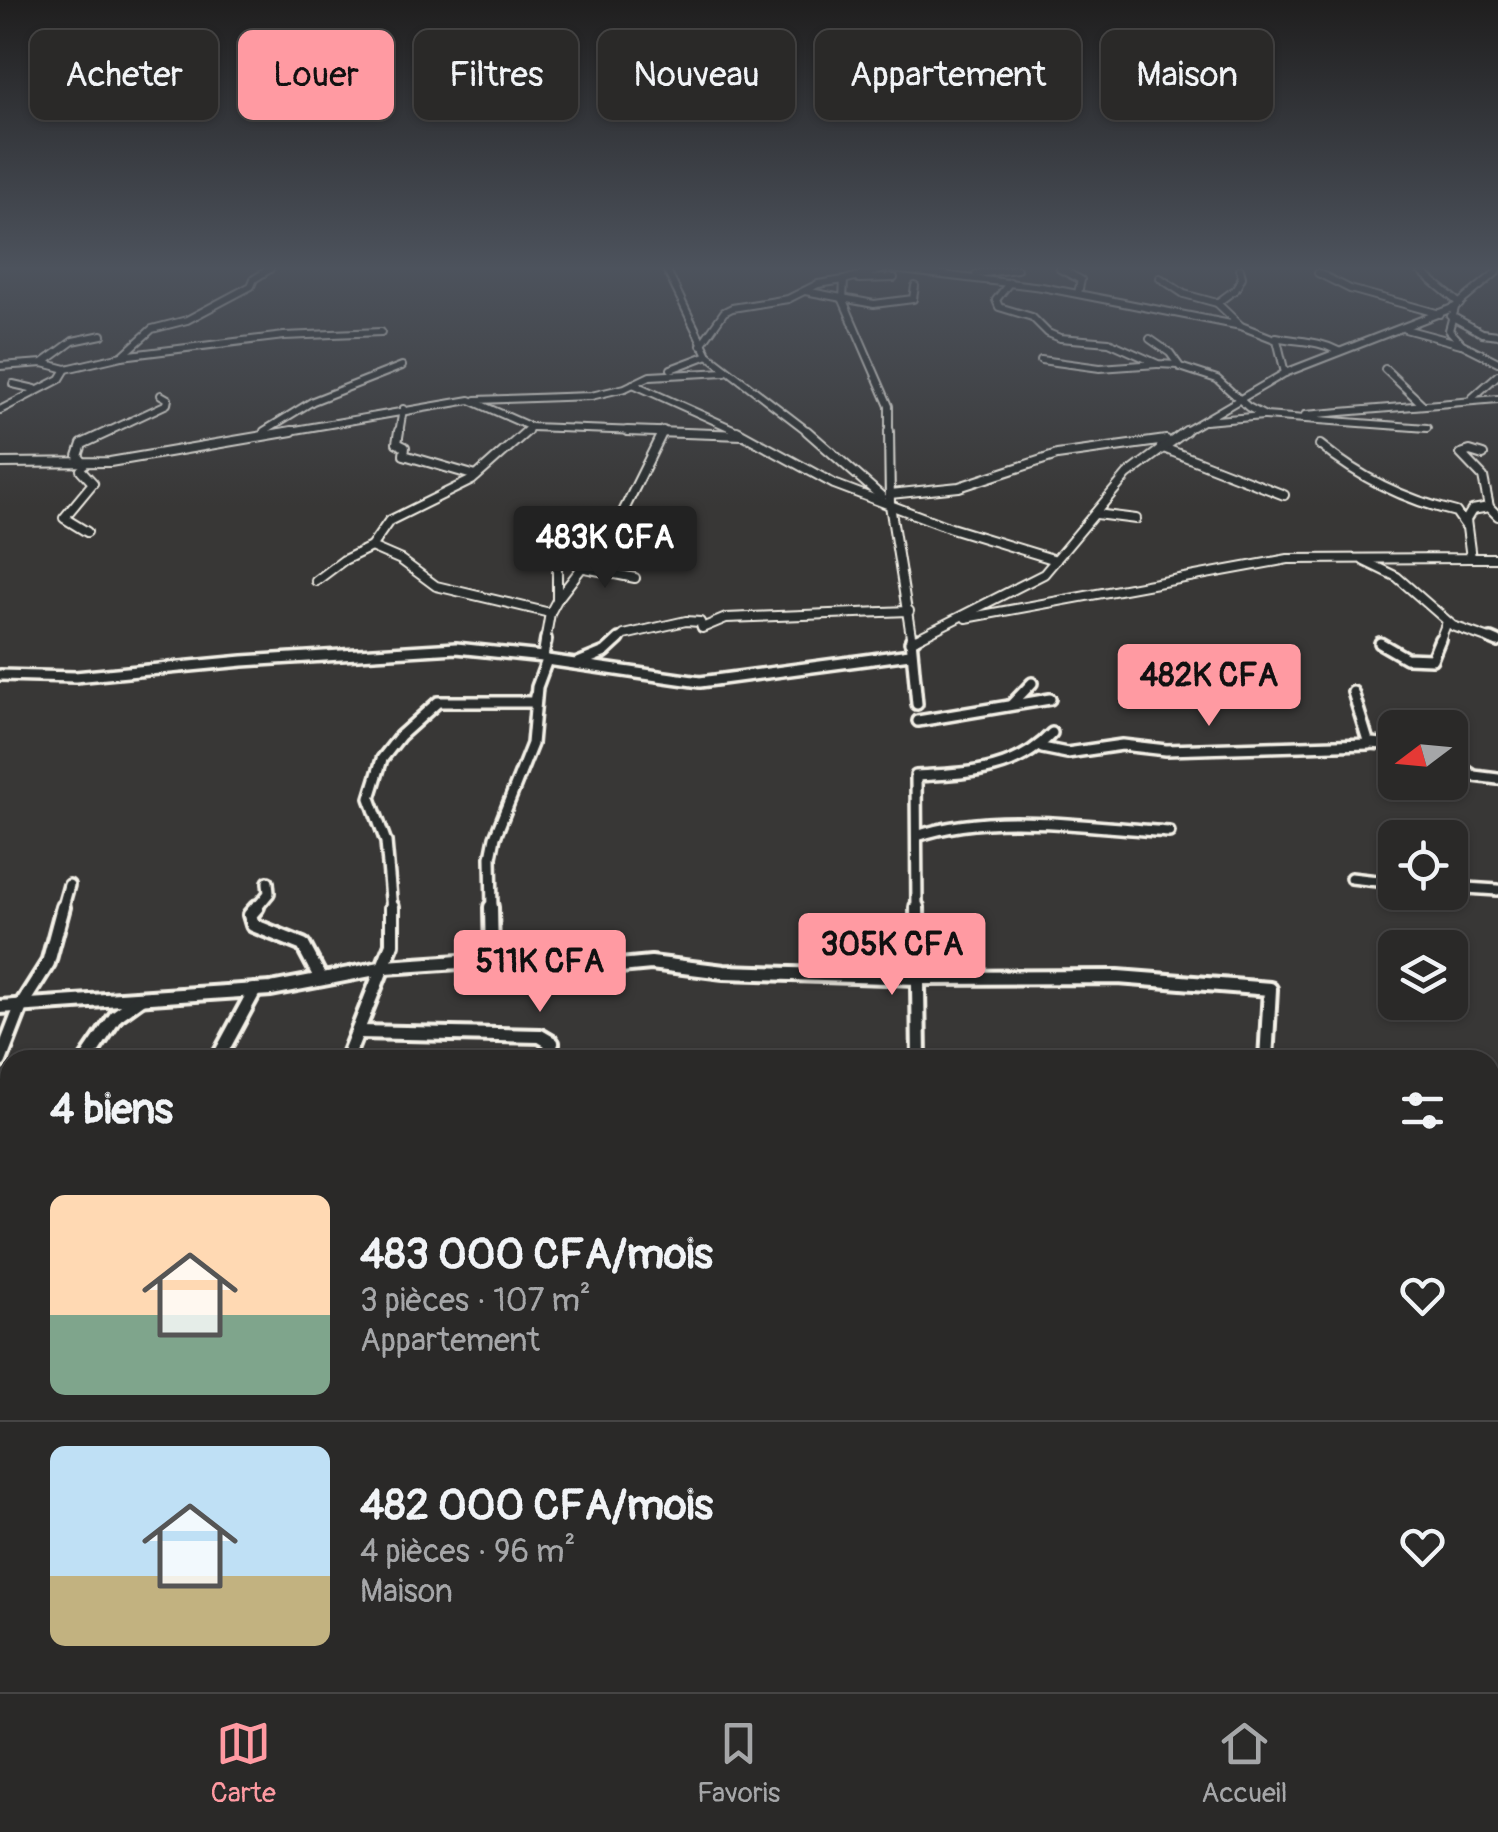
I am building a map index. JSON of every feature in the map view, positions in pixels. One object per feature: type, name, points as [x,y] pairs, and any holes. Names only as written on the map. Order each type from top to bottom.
[{"type":"street","points":[[43,362],[64,348]]},
{"type":"street","points":[[122,356],[131,348]]},
{"type":"street","points":[[0,366],[43,362],[66,369],[122,356],[200,348]]},
{"type":"street","points":[[703,348],[726,372],[795,420],[890,499],[959,487],[1057,455],[1172,438]]},
{"type":"street","points":[[864,348],[889,406],[890,499],[909,611],[917,704]]},
{"type":"street","points":[[1125,348],[1158,364]]},
{"type":"street","points":[[1163,348],[1178,366]]},
{"type":"street","points":[[1279,348],[1285,373]]},
{"type":"street","points":[[1332,348],[1338,352]]},
{"type":"street","points":[[910,642],[1044,574],[1141,461],[1172,438],[1285,373],[1350,348]]},
{"type":"street","points":[[1470,348],[1498,362]]},
{"type":"street","points":[[0,463],[83,467],[403,409],[470,400],[591,396],[708,355]]},
{"type":"street","points":[[1041,360],[1114,368],[1178,366],[1217,379],[1266,416],[1426,428]]},
{"type":"street","points":[[260,434],[330,390],[402,366]]},
{"type":"street","points":[[0,410],[60,379],[66,369]]},
{"type":"street","points":[[1385,369],[1420,403]]},
{"type":"street","points":[[650,376],[726,372]]},
{"type":"street","points":[[1467,401],[1498,376]]},
{"type":"street","points":[[14,384],[36,389]]},
{"type":"street","points":[[633,384],[743,435],[834,484],[890,499],[951,528],[1056,560]]},
{"type":"street","points":[[86,532],[64,518],[93,483],[78,456],[82,444],[168,404],[168,399],[161,395]]},
{"type":"street","points":[[1202,422],[1498,399]]},
{"type":"street","points":[[470,400],[531,427],[743,435]]},
{"type":"street","points":[[403,409],[397,442],[406,447],[404,455],[476,476]]},
{"type":"street","points":[[1304,415],[1319,421]]},
{"type":"street","points":[[316,581],[344,560],[372,547],[388,521],[476,476],[531,427]]},
{"type":"street","points":[[351,1050],[392,944],[392,877],[386,842],[370,798],[382,758],[432,705],[465,699],[534,702],[545,659],[550,613],[620,518],[663,430]]},
{"type":"street","points":[[1320,446],[1413,502],[1456,512],[1465,526],[1471,558]]},
{"type":"street","points":[[1160,447],[1284,496]]},
{"type":"street","points":[[1483,455],[1470,451],[1461,454],[1479,472],[1498,482]]},
{"type":"street","points":[[1479,472],[1489,507],[1498,516]]},
{"type":"street","points":[[1465,526],[1472,510],[1489,507]]},
{"type":"street","points":[[1096,514],[1136,519]]},
{"type":"street","points":[[557,542],[557,600]]},
{"type":"street","points":[[372,547],[401,560],[436,586],[550,613]]},
{"type":"street","points":[[1357,558],[1397,577],[1448,622],[1498,642]]},
{"type":"street","points":[[956,620],[1288,559],[1498,558]]},
{"type":"street","points":[[580,568],[634,578]]},
{"type":"street","points":[[575,664],[605,652],[624,635],[686,621],[700,622],[702,628],[726,618],[909,611]]},
{"type":"street","points":[[1380,644],[1406,658],[1432,659],[1448,622]]},
{"type":"street","points":[[0,675],[75,677],[244,661],[456,648],[700,682],[910,654]]},
{"type":"street","points":[[1011,705],[1032,683]]},
{"type":"street","points":[[492,958],[491,857],[495,837],[532,744],[536,688]]},
{"type":"street","points":[[1352,692],[1372,743]]},
{"type":"street","points":[[918,722],[1050,699]]},
{"type":"street","points":[[919,1050],[916,776],[1012,764],[1042,748],[1052,732]]},
{"type":"street","points":[[1042,748],[1066,753],[1114,745],[1166,750],[1378,743]]},
{"type":"street","points":[[1468,772],[1498,779]]},
{"type":"street","points":[[917,836],[940,828],[1031,823],[1169,832]]},
{"type":"street","points":[[1351,878],[1378,881]]},
{"type":"street","points":[[268,882],[269,892],[250,914],[253,925],[302,945],[321,979]]},
{"type":"street","points":[[5,1050],[22,1004],[48,963],[69,885]]},
{"type":"street","points":[[1468,888],[1498,890]]},
{"type":"street","points":[[0,1007],[254,990],[386,967],[544,957],[610,966],[650,963],[724,972],[919,978],[1118,978],[1270,989],[1267,1050]]},
{"type":"street","points":[[222,1050],[254,990]]},
{"type":"street","points":[[93,1050],[116,1016],[142,997]]},
{"type":"street","points":[[360,1032],[540,1036],[552,1043],[550,1050]]}]
